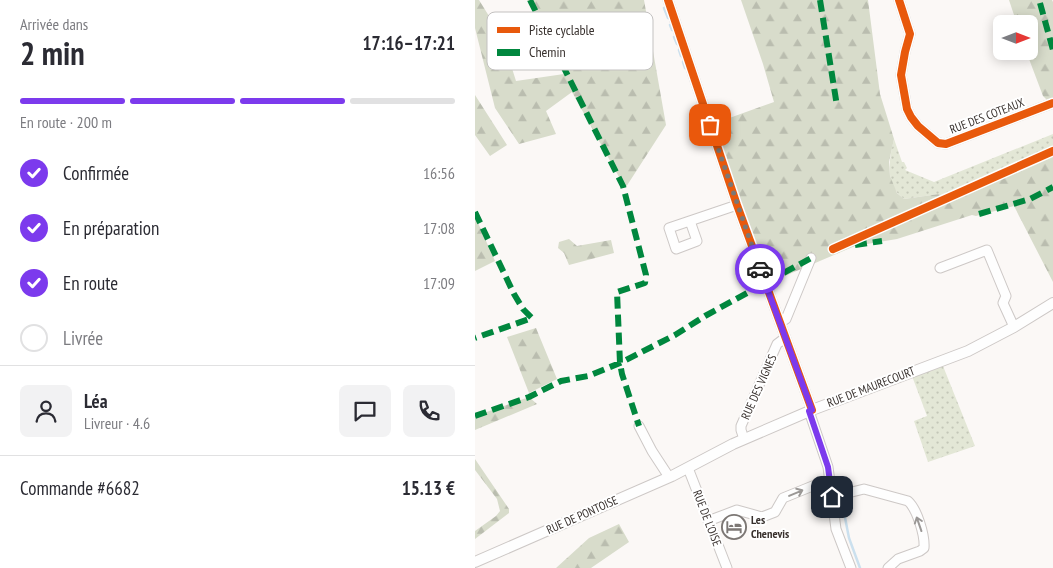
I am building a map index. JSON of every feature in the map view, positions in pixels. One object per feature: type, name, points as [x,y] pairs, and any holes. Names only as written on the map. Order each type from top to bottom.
[{"type":"main road","name":"RUE DE MAURECOURT","points":[[688,468],[744,439],[811,410],[959,355],[1014,327],[1053,303]]},
{"type":"main road","name":"RUE DE PONTOISE","points":[[475,562],[688,468]]},
{"type":"street","points":[[668,0],[737,205],[811,410],[828,467],[837,529],[851,568]]},
{"type":"street","name":"RUE DES COTEAUX","points":[[899,0],[910,34],[901,75],[907,109],[915,124],[938,143],[948,144],[1053,103]]},
{"type":"street","points":[[690,221],[737,205]]},
{"type":"street","points":[[940,268],[987,250],[1006,296],[1003,303],[1014,327]]},
{"type":"street","points":[[780,323],[786,319],[811,258]]},
{"type":"street","name":"RUE DES VIGNES","points":[[744,439],[741,426],[777,344],[785,338]]},
{"type":"street","points":[[639,426],[669,477]]},
{"type":"street","name":"RUE DE L'OISE","points":[[688,468],[727,568]]},
{"type":"street","points":[[709,521],[737,510],[762,517],[775,512],[783,498],[815,485],[831,484]]},
{"type":"street","points":[[832,497],[864,489],[908,501],[913,505],[925,540],[924,548],[898,559],[888,568]]},
{"type":"green space","points":[[475,0],[479,0],[487,13],[487,70],[512,70],[516,81],[564,74],[562,70],[653,70],[653,51],[666,125],[626,187],[572,92],[546,111],[556,134],[519,144],[495,108],[475,28]]},
{"type":"green space","points":[[527,0],[644,0],[646,12],[533,12]]},
{"type":"green space","points":[[741,0],[868,0],[880,94],[894,139],[889,162],[890,176],[897,193],[904,199],[939,194],[956,199],[1053,153],[1053,282],[1014,206],[976,216],[972,215],[897,239],[855,246],[766,284],[710,125],[774,102]]},
{"type":"green space","points":[[1009,0],[1052,0],[1053,2],[1053,99],[1047,100],[1043,96],[1029,60],[1038,60],[1038,15],[1014,15]]},
{"type":"green space","points":[[475,95],[507,145],[490,156],[475,135]]},
{"type":"green space","points":[[1053,134],[1053,153],[956,199],[939,194],[904,199],[893,186],[890,163],[894,139],[902,162],[904,162],[907,168],[905,170],[934,182]]},
{"type":"green space","points":[[475,216],[495,261],[475,271]]},
{"type":"green space","points":[[569,239],[577,246],[611,240],[614,253],[569,265],[564,253],[558,248],[559,242]]},
{"type":"green space","points":[[536,328],[557,379],[529,393],[507,337]]},
{"type":"green space","points":[[943,366],[975,446],[928,462],[914,421],[927,416],[912,376]]},
{"type":"green space","points":[[529,397],[537,404],[475,430],[475,416]]},
{"type":"green space","points":[[475,459],[509,509],[509,513],[475,539],[475,531],[500,511],[497,499],[475,470]]},
{"type":"green space","points":[[619,524],[629,542],[591,568],[556,568],[589,538]]},
{"type":"waterway","points":[[664,8],[668,18]]},
{"type":"waterway","points":[[670,25],[672,30]]},
{"type":"waterway","points":[[674,37],[677,44]]},
{"type":"waterway","points":[[679,50],[681,56]]},
{"type":"waterway","points":[[683,62],[685,68]]},
{"type":"waterway","points":[[842,502],[849,538],[860,568]]},
{"type":"marked path","points":[[530,0],[536,12]]},
{"type":"marked path","points":[[820,0],[837,106]]},
{"type":"marked path","points":[[1040,3],[1053,50]]},
{"type":"marked path","points":[[565,70],[623,186],[646,275],[645,283],[617,292],[620,363],[639,426]]},
{"type":"marked path","points":[[979,214],[1030,199],[1053,187]]},
{"type":"marked path","points":[[475,212],[514,294],[523,309],[532,318],[475,338]]},
{"type":"marked path","points":[[855,245],[882,241]]},
{"type":"marked path","points":[[475,416],[529,397],[561,381],[588,376],[620,363],[675,335],[705,316],[811,258]]},
{"type":"cycle path","points":[[668,0],[737,205],[812,410]]},
{"type":"cycle path","points":[[899,0],[910,34],[901,75],[907,109],[918,126],[938,143],[946,144],[1053,103]]},
{"type":"cycle path","points":[[833,249],[1053,151]]},
{"type":"way so far","points":[[710,125],[760,269]]},
{"type":"place","name":"Les Chenevis","points":[[734,527]]},
{"type":"route","points":[[760,269],[812,410],[809,411],[828,467],[832,497]]}]
